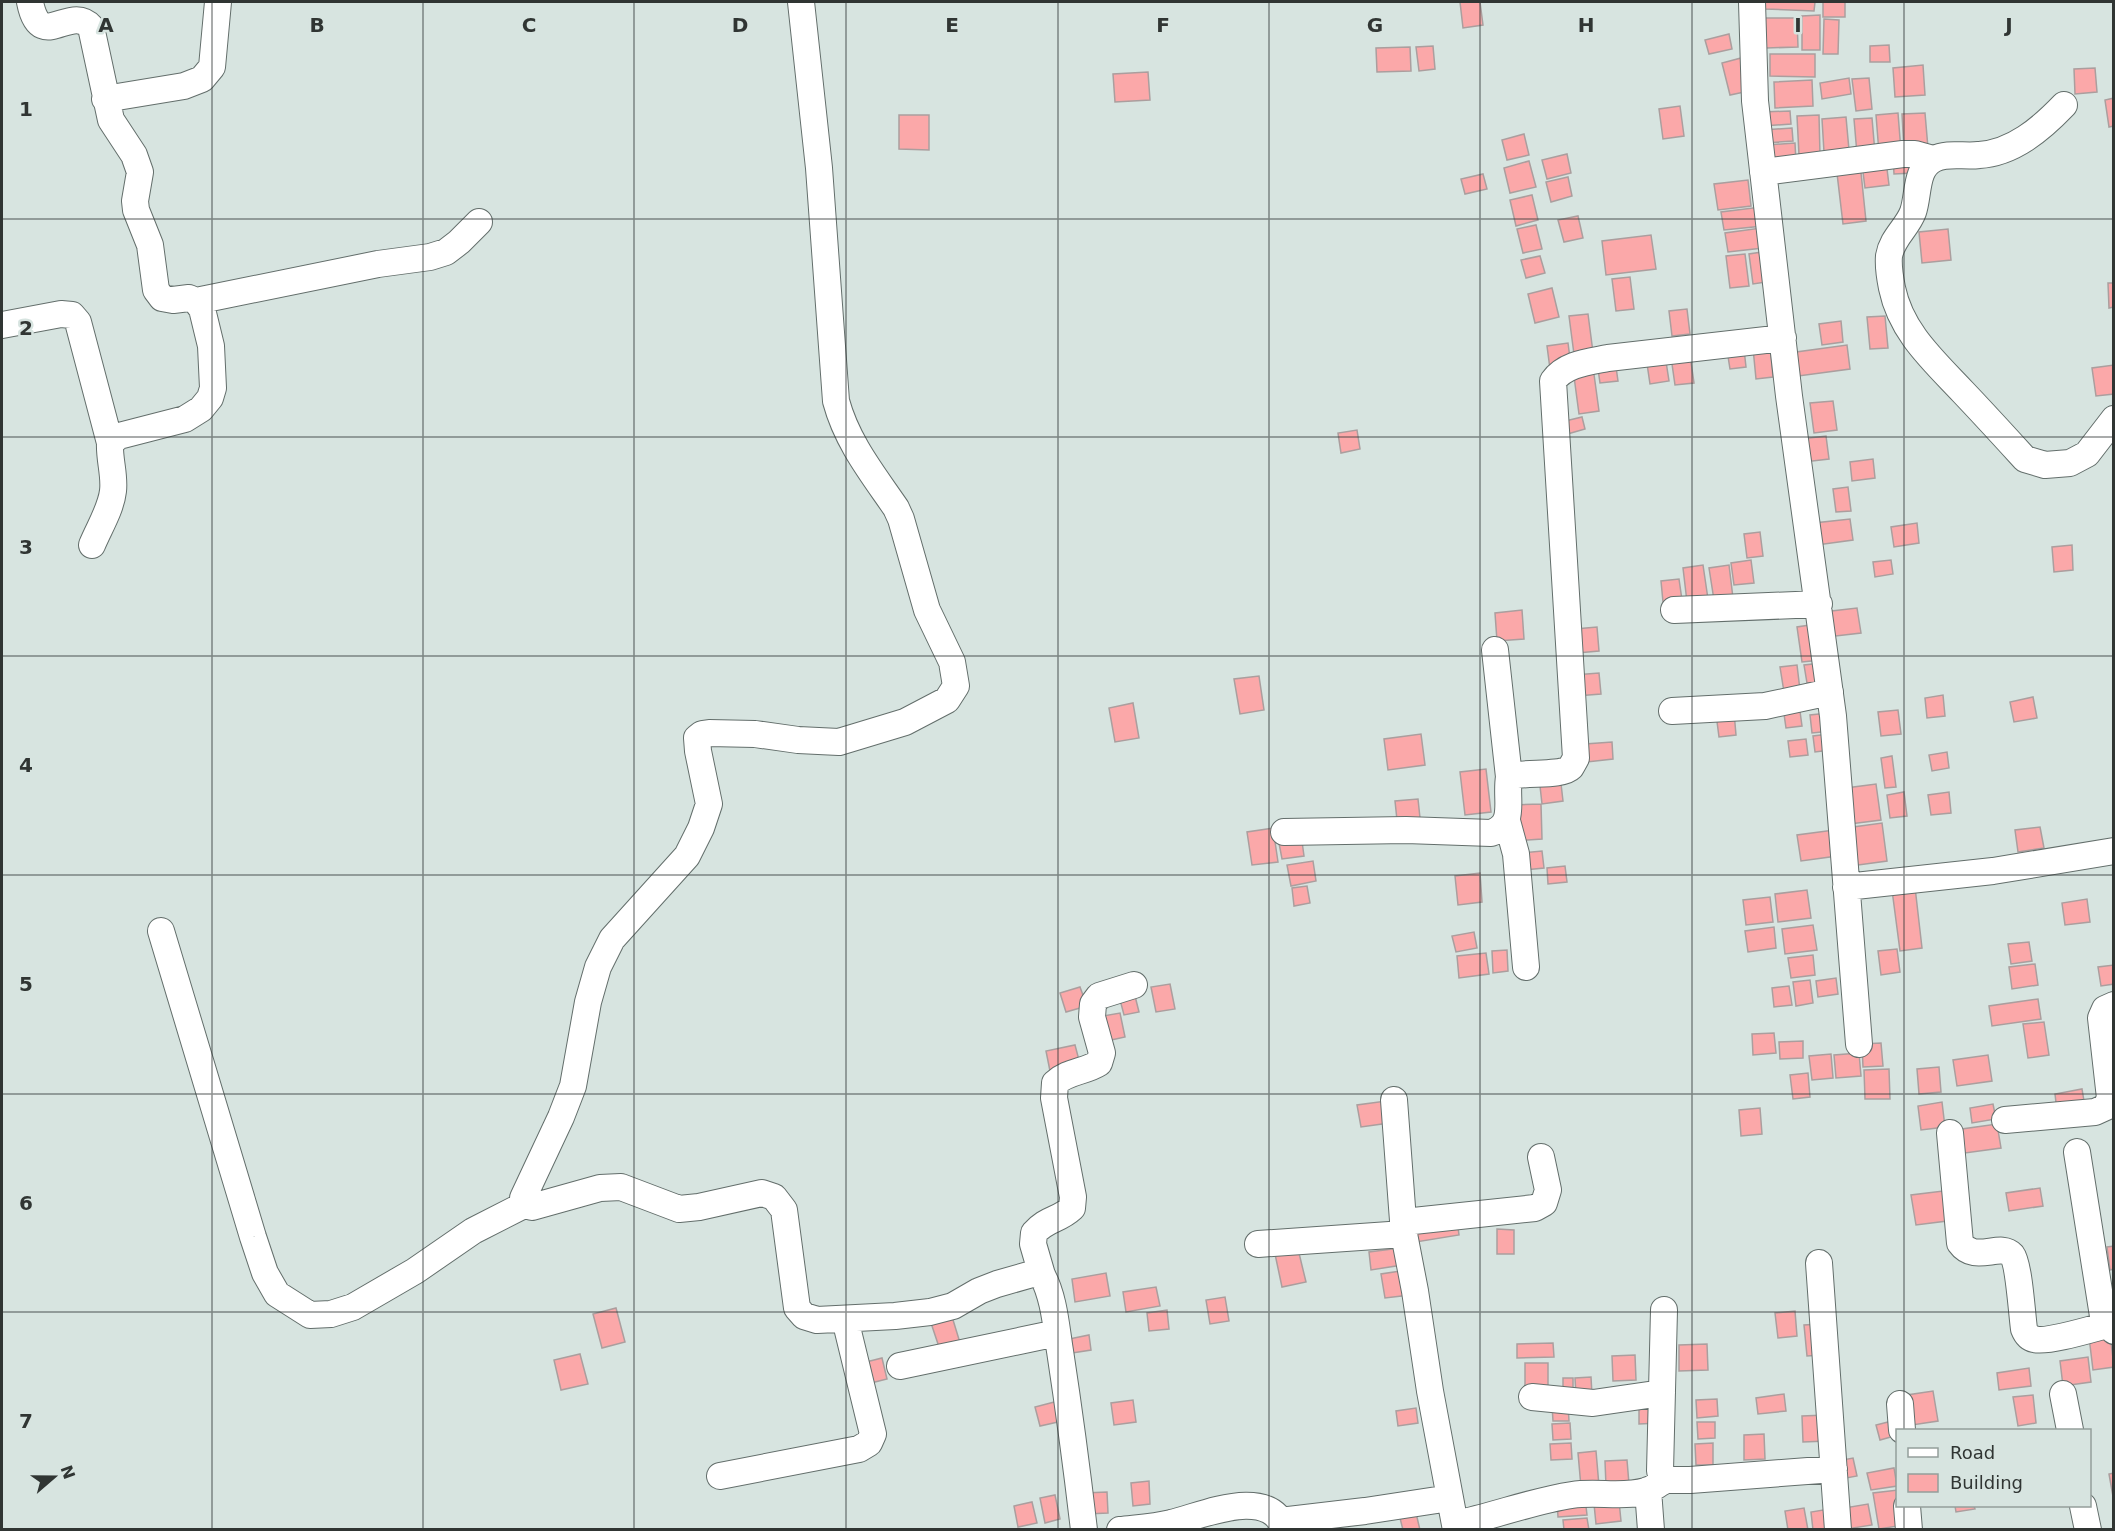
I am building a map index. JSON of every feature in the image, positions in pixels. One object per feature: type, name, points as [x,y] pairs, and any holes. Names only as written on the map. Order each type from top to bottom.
[{"type":"street","points":[[30,2],[35,20],[42,25],[53,26],[80,19],[86,21],[91,27],[111,120],[134,155],[140,172],[135,201],[136,210],[150,245],[156,290],[162,298],[172,300],[189,298],[196,301],[202,309],[211,346],[213,388],[210,399],[201,409],[185,419],[119,436],[110,443]]},
{"type":"street","points":[[105,99],[184,86],[202,80],[212,67],[218,2]]},
{"type":"street","points":[[524,1205],[522,1198],[526,1187],[561,1117],[573,1086],[588,1002],[598,967],[612,939],[687,856],[701,828],[709,804],[697,738],[709,733],[755,734],[798,740],[839,742],[905,722],[947,700],[956,686],[952,662],[927,610],[902,519],[853,446],[841,421],[836,401],[819,168],[801,2]]},
{"type":"street","points":[[1752,2],[1755,101],[1789,396],[1830,692],[1859,1044]]},
{"type":"street","points":[[2064,105],[2028,138],[1980,156],[1950,155],[1933,159],[1922,168],[1913,213],[1895,239],[1889,256],[1889,274],[1896,308],[1910,332],[1927,354],[2025,459],[2045,465],[2070,463],[2087,454],[2114,419]]},
{"type":"street","points":[[1763,172],[1903,154],[1915,154],[1933,159]]},
{"type":"street","points":[[196,301],[378,264],[430,257],[446,252],[479,222]]},
{"type":"street","points":[[2,325],[61,314],[72,315],[78,322],[110,443],[109,458],[114,477],[113,493],[92,545]]},
{"type":"street","points":[[1509,777],[1517,774],[1564,771],[1572,766],[1576,758],[1553,381],[1559,373],[1579,364],[1608,358],[1783,338]]},
{"type":"street","points":[[1674,610],[1819,604]]},
{"type":"street","points":[[1495,650],[1509,777],[1507,821],[1516,854],[1526,967]]},
{"type":"street","points":[[1671,711],[1765,706],[1830,692]]},
{"type":"street","points":[[1284,832],[1406,830],[1491,833],[1501,830],[1507,821]]},
{"type":"street","points":[[1846,887],[1993,871],[2114,851]]},
{"type":"street","points":[[161,930],[265,1274],[277,1294],[310,1315],[331,1314],[353,1307],[415,1271],[473,1231],[524,1205],[532,1208],[600,1188],[621,1187],[679,1209],[699,1207],[762,1193],[774,1197],[784,1210],[797,1308],[804,1316],[817,1320],[930,1312],[953,1306],[997,1284],[1032,1274],[1042,1275]]},
{"type":"street","points":[[1084,1530],[1072,1429],[1057,1333],[1048,1286],[1042,1275],[1034,1244],[1034,1233],[1043,1222],[1065,1215],[1072,1208],[1054,1098],[1055,1083],[1064,1075],[1099,1063],[1102,1053],[1092,1017],[1093,1004],[1099,996],[1134,985]]},
{"type":"street","points":[[2005,1120],[2096,1112],[2106,1107],[2110,1098],[2101,1018],[2106,1008],[2114,1005]]},
{"type":"street","points":[[1394,1100],[1404,1228],[1430,1391],[1456,1527],[1529,1504],[1574,1495],[1635,1493],[1657,1485],[1689,1480],[1834,1469]]},
{"type":"street","points":[[1950,1133],[1960,1244],[1965,1250],[1973,1253],[2001,1251],[2012,1256],[2016,1266],[2024,1329],[2027,1335],[2035,1340],[2110,1328],[2103,1316],[2077,1152]]},
{"type":"street","points":[[1258,1244],[1404,1228],[1535,1209],[1544,1203],[1548,1190],[1541,1157]]},
{"type":"street","points":[[1819,1263],[1838,1530]]},
{"type":"street","points":[[1651,1530],[1660,1472],[1664,1310]]},
{"type":"street","points":[[720,1476],[859,1449],[870,1443],[873,1434],[845,1319]]},
{"type":"street","points":[[900,1366],[1057,1333]]},
{"type":"street","points":[[1532,1397],[1593,1403],[1662,1393]]},
{"type":"street","points":[[2063,1394],[2070,1429]]},
{"type":"street","points":[[1900,1404],[1902,1429]]},
{"type":"street","points":[[1120,1530],[1169,1524],[1231,1506],[1257,1506],[1273,1513],[1283,1525],[1450,1498]]},
{"type":"street","points":[[1907,1507],[1909,1530]]},
{"type":"street","points":[[2083,1507],[2088,1530]]},
{"type":"building","points":[[1460,2],[1480,2],[1483,25],[1463,28]]},
{"type":"building","points":[[1765,2],[1815,2],[1814,11],[1765,9]]},
{"type":"building","points":[[1823,2],[1845,2],[1845,17],[1823,17]]},
{"type":"building","points":[[1820,15],[1820,50],[1802,50],[1802,16]]},
{"type":"building","points":[[1765,18],[1797,18],[1798,47],[1766,48]]},
{"type":"building","points":[[1824,19],[1839,20],[1838,54],[1823,54]]},
{"type":"building","points":[[1729,34],[1732,49],[1709,54],[1705,40]]},
{"type":"building","points":[[1889,45],[1890,62],[1870,62],[1870,46]]},
{"type":"building","points":[[1433,46],[1435,69],[1419,71],[1416,47]]},
{"type":"building","points":[[1410,47],[1411,71],[1377,72],[1376,48]]},
{"type":"building","points":[[1770,54],[1815,54],[1815,77],[1770,76]]},
{"type":"building","points":[[1741,58],[1749,91],[1730,95],[1722,63]]},
{"type":"building","points":[[1923,65],[1925,95],[1895,97],[1893,68]]},
{"type":"building","points":[[2095,68],[2097,92],[2075,94],[2074,69]]},
{"type":"building","points":[[1148,72],[1150,100],[1115,102],[1113,74]]},
{"type":"building","points":[[1849,78],[1851,94],[1822,99],[1820,83]]},
{"type":"building","points":[[1869,78],[1872,109],[1856,111],[1852,79]]},
{"type":"building","points":[[1812,80],[1813,106],[1775,108],[1774,82]]},
{"type":"building","points":[[2114,98],[2114,126],[2109,127],[2105,100]]},
{"type":"building","points":[[1680,106],[1684,136],[1663,139],[1659,109]]},
{"type":"building","points":[[1790,111],[1791,124],[1763,126],[1763,112]]},
{"type":"building","points":[[1898,113],[1901,151],[1879,153],[1876,115]]},
{"type":"building","points":[[1925,113],[1928,148],[1904,150],[1902,114]]},
{"type":"building","points":[[899,115],[929,115],[929,150],[899,149]]},
{"type":"building","points":[[1819,115],[1820,155],[1799,155],[1797,116]]},
{"type":"building","points":[[1846,117],[1849,150],[1824,152],[1822,119]]},
{"type":"building","points":[[1872,118],[1875,153],[1857,154],[1854,119]]},
{"type":"building","points":[[1792,128],[1793,141],[1764,143],[1763,130]]},
{"type":"building","points":[[1524,134],[1529,155],[1507,160],[1502,140]]},
{"type":"building","points":[[1795,143],[1796,163],[1768,165],[1767,145]]},
{"type":"building","points":[[1567,154],[1571,173],[1547,179],[1542,160]]},
{"type":"building","points":[[1893,156],[1913,156],[1913,173],[1894,174]]},
{"type":"building","points":[[1529,161],[1536,187],[1510,193],[1504,168]]},
{"type":"building","points":[[1860,163],[1866,221],[1843,224],[1836,165]]},
{"type":"building","points":[[1887,169],[1889,185],[1865,188],[1863,172]]},
{"type":"building","points":[[1483,174],[1487,189],[1465,194],[1461,179]]},
{"type":"building","points":[[1568,177],[1572,196],[1551,202],[1546,182]]},
{"type":"building","points":[[1748,180],[1751,206],[1718,210],[1714,184]]},
{"type":"building","points":[[1532,195],[1538,220],[1516,226],[1510,200]]},
{"type":"building","points":[[1761,207],[1763,226],[1724,230],[1721,212]]},
{"type":"building","points":[[1578,216],[1583,238],[1564,242],[1558,220]]},
{"type":"building","points":[[1536,225],[1542,249],[1523,253],[1517,229]]},
{"type":"building","points":[[1761,228],[1763,248],[1728,252],[1725,233]]},
{"type":"building","points":[[1948,229],[1951,260],[1922,263],[1919,232]]},
{"type":"building","points":[[1651,235],[1656,269],[1606,275],[1602,241]]},
{"type":"building","points":[[1768,251],[1772,281],[1753,284],[1749,254]]},
{"type":"building","points":[[1745,254],[1749,286],[1730,288],[1726,256]]},
{"type":"building","points":[[1540,256],[1545,273],[1526,278],[1521,260]]},
{"type":"building","points":[[1630,277],[1634,309],[1616,311],[1612,279]]},
{"type":"building","points":[[2108,283],[2114,283],[2114,307],[2109,308]]},
{"type":"building","points":[[1552,288],[1559,317],[1535,323],[1528,294]]},
{"type":"building","points":[[1687,309],[1690,334],[1672,336],[1669,311]]},
{"type":"building","points":[[1588,314],[1594,360],[1575,362],[1569,316]]},
{"type":"building","points":[[1885,316],[1888,348],[1870,349],[1867,317]]},
{"type":"building","points":[[1841,321],[1843,342],[1822,345],[1819,324]]},
{"type":"building","points":[[1568,343],[1571,366],[1550,369],[1547,346]]},
{"type":"building","points":[[1770,345],[1773,377],[1756,379],[1753,348]]},
{"type":"building","points":[[1847,345],[1850,369],[1791,377],[1789,353]]},
{"type":"building","points":[[1744,349],[1746,367],[1730,369],[1727,350]]},
{"type":"building","points":[[1665,355],[1669,381],[1650,384],[1646,357]]},
{"type":"building","points":[[1690,355],[1694,383],[1675,385],[1671,357]]},
{"type":"building","points":[[1615,360],[1618,381],[1600,383],[1597,362]]},
{"type":"building","points":[[2114,365],[2114,394],[2096,396],[2092,368]]},
{"type":"building","points":[[1593,367],[1599,411],[1579,414],[1573,369]]},
{"type":"building","points":[[1833,401],[1837,430],[1814,433],[1810,403]]},
{"type":"building","points":[[1582,417],[1585,429],[1564,435],[1561,422]]},
{"type":"building","points":[[1357,430],[1360,449],[1341,453],[1338,433]]},
{"type":"building","points":[[1826,436],[1829,459],[1804,462],[1801,439]]},
{"type":"building","points":[[1873,459],[1875,478],[1852,481],[1850,462]]},
{"type":"building","points":[[1848,487],[1851,511],[1836,512],[1833,489]]},
{"type":"building","points":[[1850,519],[1853,540],[1817,545],[1814,523]]},
{"type":"building","points":[[1917,523],[1919,543],[1894,547],[1891,527]]},
{"type":"building","points":[[1760,532],[1763,556],[1747,558],[1744,534]]},
{"type":"building","points":[[2072,545],[2073,570],[2054,572],[2052,547]]},
{"type":"building","points":[[1751,560],[1754,583],[1734,585],[1731,563]]},
{"type":"building","points":[[1891,560],[1893,574],[1875,577],[1873,562]]},
{"type":"building","points":[[1703,565],[1708,599],[1687,602],[1683,568]]},
{"type":"building","points":[[1729,565],[1733,598],[1714,600],[1709,568]]},
{"type":"building","points":[[1679,579],[1682,600],[1663,602],[1661,581]]},
{"type":"building","points":[[1857,608],[1861,633],[1827,637],[1823,612]]},
{"type":"building","points":[[1522,610],[1524,639],[1497,641],[1495,613]]},
{"type":"building","points":[[1816,624],[1821,660],[1802,662],[1797,627]]},
{"type":"building","points":[[1597,627],[1599,651],[1577,653],[1575,629]]},
{"type":"building","points":[[1822,663],[1825,681],[1807,683],[1804,665]]},
{"type":"building","points":[[1797,665],[1800,690],[1784,692],[1780,667]]},
{"type":"building","points":[[1599,673],[1601,694],[1576,696],[1574,675]]},
{"type":"building","points":[[1259,676],[1264,710],[1240,714],[1234,679]]},
{"type":"building","points":[[1943,695],[1945,716],[1927,718],[1925,698]]},
{"type":"building","points":[[2033,697],[2037,718],[2014,722],[2010,702]]},
{"type":"building","points":[[1133,703],[1139,738],[1115,742],[1109,708]]},
{"type":"building","points":[[1799,704],[1802,726],[1786,728],[1783,707]]},
{"type":"building","points":[[1898,710],[1901,734],[1881,736],[1878,712]]},
{"type":"building","points":[[1734,712],[1736,735],[1719,737],[1716,714]]},
{"type":"building","points":[[1828,713],[1831,731],[1812,733],[1810,715]]},
{"type":"building","points":[[1421,734],[1425,765],[1388,770],[1384,739]]},
{"type":"building","points":[[1829,734],[1830,750],[1815,752],[1813,736]]},
{"type":"building","points":[[1806,739],[1808,755],[1790,757],[1788,741]]},
{"type":"building","points":[[1612,742],[1613,759],[1587,762],[1585,744]]},
{"type":"building","points":[[1947,752],[1949,768],[1932,771],[1929,755]]},
{"type":"building","points":[[1892,756],[1896,787],[1885,788],[1881,758]]},
{"type":"building","points":[[1486,769],[1491,812],[1465,815],[1460,772]]},
{"type":"building","points":[[1560,775],[1563,801],[1542,804],[1539,777]]},
{"type":"building","points":[[1876,784],[1881,820],[1850,824],[1846,788]]},
{"type":"building","points":[[1904,792],[1907,816],[1890,818],[1887,795]]},
{"type":"building","points":[[1949,792],[1951,813],[1931,815],[1928,795]]},
{"type":"building","points":[[1418,799],[1420,818],[1397,820],[1395,801]]},
{"type":"building","points":[[1541,804],[1542,839],[1514,841],[1513,805]]},
{"type":"building","points":[[1882,823],[1887,861],[1851,866],[1846,828]]},
{"type":"building","points":[[2040,827],[2044,848],[2018,852],[2015,830]]},
{"type":"building","points":[[1273,828],[1278,862],[1252,865],[1247,832]]},
{"type":"building","points":[[1834,830],[1837,856],[1801,861],[1797,835]]},
{"type":"building","points":[[1301,834],[1304,856],[1282,859],[1278,838]]},
{"type":"building","points":[[1542,851],[1544,868],[1523,870],[1522,853]]},
{"type":"building","points":[[1313,861],[1316,881],[1291,886],[1287,865]]},
{"type":"building","points":[[1565,866],[1567,882],[1548,884],[1547,868]]},
{"type":"building","points":[[1480,873],[1482,902],[1458,905],[1455,876]]},
{"type":"building","points":[[1307,886],[1310,903],[1294,906],[1292,888]]},
{"type":"building","points":[[1915,887],[1922,948],[1900,951],[1892,890]]},
{"type":"building","points":[[1807,890],[1811,918],[1778,922],[1775,894]]},
{"type":"building","points":[[1770,897],[1773,922],[1746,925],[1743,900]]},
{"type":"building","points":[[2087,899],[2090,922],[2065,925],[2062,903]]},
{"type":"building","points":[[1813,925],[1817,950],[1785,954],[1782,929]]},
{"type":"building","points":[[1774,927],[1776,948],[1748,952],[1745,931]]},
{"type":"building","points":[[1474,932],[1477,948],[1456,952],[1452,936]]},
{"type":"building","points":[[2029,942],[2032,961],[2011,964],[2008,944]]},
{"type":"building","points":[[1897,949],[1900,972],[1881,975],[1878,951]]},
{"type":"building","points":[[1507,950],[1508,971],[1493,973],[1492,951]]},
{"type":"building","points":[[1486,953],[1489,974],[1459,978],[1457,956]]},
{"type":"building","points":[[1813,955],[1815,975],[1791,978],[1788,958]]},
{"type":"building","points":[[2035,964],[2038,985],[2012,989],[2009,967]]},
{"type":"building","points":[[2114,965],[2114,984],[2101,986],[2098,967]]},
{"type":"building","points":[[1836,978],[1838,994],[1818,997],[1816,981]]},
{"type":"building","points":[[1810,980],[1813,1003],[1796,1006],[1793,982]]},
{"type":"building","points":[[1170,984],[1175,1009],[1156,1012],[1151,987]]},
{"type":"building","points":[[1789,986],[1792,1005],[1774,1007],[1772,988]]},
{"type":"building","points":[[1080,987],[1087,1006],[1066,1012],[1060,993]]},
{"type":"building","points":[[1133,988],[1139,1012],[1124,1015],[1118,992]]},
{"type":"building","points":[[2038,999],[2041,1019],[1992,1026],[1989,1006]]},
{"type":"building","points":[[1120,1013],[1125,1037],[1102,1042],[1097,1017]]},
{"type":"building","points":[[2044,1022],[2049,1055],[2028,1058],[2023,1024]]},
{"type":"building","points":[[1774,1033],[1776,1053],[1753,1055],[1752,1034]]},
{"type":"building","points":[[1803,1041],[1803,1058],[1780,1059],[1779,1042]]},
{"type":"building","points":[[1881,1043],[1883,1066],[1863,1067],[1862,1044]]},
{"type":"building","points":[[1075,1045],[1080,1064],[1050,1071],[1046,1051]]},
{"type":"building","points":[[1859,1053],[1861,1076],[1836,1078],[1834,1055]]},
{"type":"building","points":[[1831,1054],[1833,1078],[1812,1080],[1809,1056]]},
{"type":"building","points":[[1988,1055],[1992,1081],[1957,1086],[1953,1060]]},
{"type":"building","points":[[1939,1067],[1941,1092],[1919,1094],[1917,1069]]},
{"type":"building","points":[[1889,1069],[1890,1099],[1865,1099],[1864,1070]]},
{"type":"building","points":[[1808,1073],[1810,1097],[1793,1099],[1790,1075]]},
{"type":"building","points":[[2082,1089],[2085,1107],[2057,1111],[2055,1094]]},
{"type":"building","points":[[1386,1101],[1389,1123],[1361,1127],[1357,1105]]},
{"type":"building","points":[[1942,1102],[1945,1127],[1921,1130],[1918,1106]]},
{"type":"building","points":[[1993,1104],[1996,1119],[1972,1123],[1970,1108]]},
{"type":"building","points":[[1760,1108],[1762,1134],[1741,1136],[1739,1110]]},
{"type":"building","points":[[1997,1124],[2001,1148],[1965,1153],[1962,1129]]},
{"type":"building","points":[[2040,1188],[2043,1206],[2009,1211],[2006,1193]]},
{"type":"building","points":[[1943,1191],[1947,1221],[1916,1225],[1911,1195]]},
{"type":"building","points":[[1457,1220],[1459,1235],[1416,1242],[1414,1226]]},
{"type":"building","points":[[1497,1229],[1514,1230],[1514,1254],[1497,1254]]},
{"type":"building","points":[[2114,1246],[2114,1269],[2110,1270],[2107,1247]]},
{"type":"building","points":[[1400,1248],[1402,1265],[1371,1270],[1369,1252]]},
{"type":"building","points":[[1298,1249],[1306,1282],[1282,1287],[1275,1254]]},
{"type":"building","points":[[1407,1270],[1410,1295],[1385,1298],[1381,1274]]},
{"type":"building","points":[[1106,1273],[1110,1296],[1075,1302],[1072,1279]]},
{"type":"building","points":[[1156,1287],[1160,1306],[1126,1312],[1123,1292]]},
{"type":"building","points":[[1225,1297],[1229,1321],[1210,1324],[1206,1300]]},
{"type":"building","points":[[616,1308],[625,1342],[602,1348],[593,1314]]},
{"type":"building","points":[[950,1310],[961,1346],[941,1353],[929,1317]]},
{"type":"building","points":[[1167,1310],[1169,1329],[1149,1331],[1147,1313]]},
{"type":"building","points":[[1795,1311],[1797,1336],[1778,1338],[1775,1313]]},
{"type":"building","points":[[1819,1324],[1821,1355],[1807,1356],[1804,1325]]},
{"type":"building","points":[[2110,1334],[2114,1367],[2093,1370],[2089,1337]]},
{"type":"building","points":[[1089,1335],[1091,1350],[1066,1354],[1064,1340]]},
{"type":"building","points":[[1553,1343],[1554,1357],[1517,1358],[1517,1344]]},
{"type":"building","points":[[1707,1344],[1708,1370],[1679,1371],[1679,1345]]},
{"type":"building","points":[[580,1354],[588,1384],[561,1390],[554,1360]]},
{"type":"building","points":[[1635,1355],[1636,1380],[1613,1381],[1612,1356]]},
{"type":"building","points":[[2088,1357],[2091,1382],[2063,1386],[2060,1361]]},
{"type":"building","points":[[882,1358],[887,1379],[863,1385],[858,1364]]},
{"type":"building","points":[[1525,1363],[1548,1363],[1548,1388],[1525,1388]]},
{"type":"building","points":[[2029,1368],[2031,1386],[1999,1390],[1997,1373]]},
{"type":"building","points":[[1591,1377],[1592,1395],[1576,1395],[1575,1378]]},
{"type":"building","points":[[1563,1378],[1573,1378],[1573,1395],[1563,1394]]},
{"type":"building","points":[[1933,1391],[1938,1421],[1912,1425],[1907,1395]]},
{"type":"building","points":[[1784,1394],[1786,1411],[1758,1414],[1756,1398]]},
{"type":"building","points":[[2033,1395],[2036,1423],[2018,1426],[2013,1397]]},
{"type":"building","points":[[1717,1399],[1718,1416],[1697,1418],[1696,1400]]},
{"type":"building","points":[[1062,1400],[1067,1420],[1040,1426],[1035,1407]]},
{"type":"building","points":[[1133,1400],[1136,1422],[1114,1425],[1111,1403]]},
{"type":"building","points":[[1639,1400],[1659,1400],[1659,1423],[1639,1424]]},
{"type":"building","points":[[1568,1404],[1569,1421],[1553,1421],[1552,1405]]},
{"type":"building","points":[[1416,1408],[1418,1423],[1398,1426],[1396,1411]]},
{"type":"building","points":[[1826,1415],[1827,1441],[1803,1442],[1802,1416]]},
{"type":"building","points":[[1896,1420],[1896,1436],[1880,1440],[1876,1425]]},
{"type":"building","points":[[1697,1422],[1715,1422],[1715,1438],[1698,1439]]},
{"type":"building","points":[[1570,1423],[1571,1439],[1553,1440],[1552,1424]]},
{"type":"building","points":[[1764,1434],[1765,1459],[1744,1460],[1744,1435]]},
{"type":"building","points":[[1571,1443],[1572,1459],[1551,1460],[1550,1444]]},
{"type":"building","points":[[1713,1443],[1713,1465],[1696,1465],[1695,1444]]},
{"type":"building","points":[[1596,1451],[1599,1486],[1581,1487],[1578,1453]]},
{"type":"building","points":[[1853,1458],[1857,1476],[1841,1479],[1837,1461]]},
{"type":"building","points":[[1627,1460],[1629,1484],[1606,1486],[1605,1461]]},
{"type":"building","points":[[1894,1468],[1896,1486],[1871,1490],[1867,1473]]},
{"type":"building","points":[[2114,1473],[2114,1502],[2109,1474]]},
{"type":"building","points":[[1149,1481],[1150,1504],[1133,1506],[1131,1483]]},
{"type":"building","points":[[1896,1490],[1896,1507],[1898,1507],[1904,1525],[1879,1529],[1873,1493]]},
{"type":"building","points":[[1107,1492],[1108,1513],[1086,1514],[1084,1493]]},
{"type":"building","points":[[1055,1495],[1060,1519],[1045,1523],[1040,1498]]},
{"type":"building","points":[[1585,1498],[1587,1515],[1558,1517],[1557,1501]]},
{"type":"building","points":[[1619,1501],[1621,1521],[1596,1524],[1594,1504]]},
{"type":"building","points":[[1032,1502],[1037,1523],[1018,1527],[1014,1506]]},
{"type":"building","points":[[1868,1504],[1872,1525],[1847,1529],[1844,1508]]},
{"type":"building","points":[[1955,1507],[1974,1507],[1975,1509],[1956,1512]]},
{"type":"building","points":[[1804,1508],[1808,1530],[1788,1530],[1785,1511]]},
{"type":"building","points":[[1829,1509],[1832,1530],[1813,1530],[1811,1512]]},
{"type":"building","points":[[1416,1513],[1420,1530],[1403,1530],[1400,1518]]},
{"type":"building","points":[[1587,1518],[1589,1530],[1564,1530],[1563,1520]]}]
